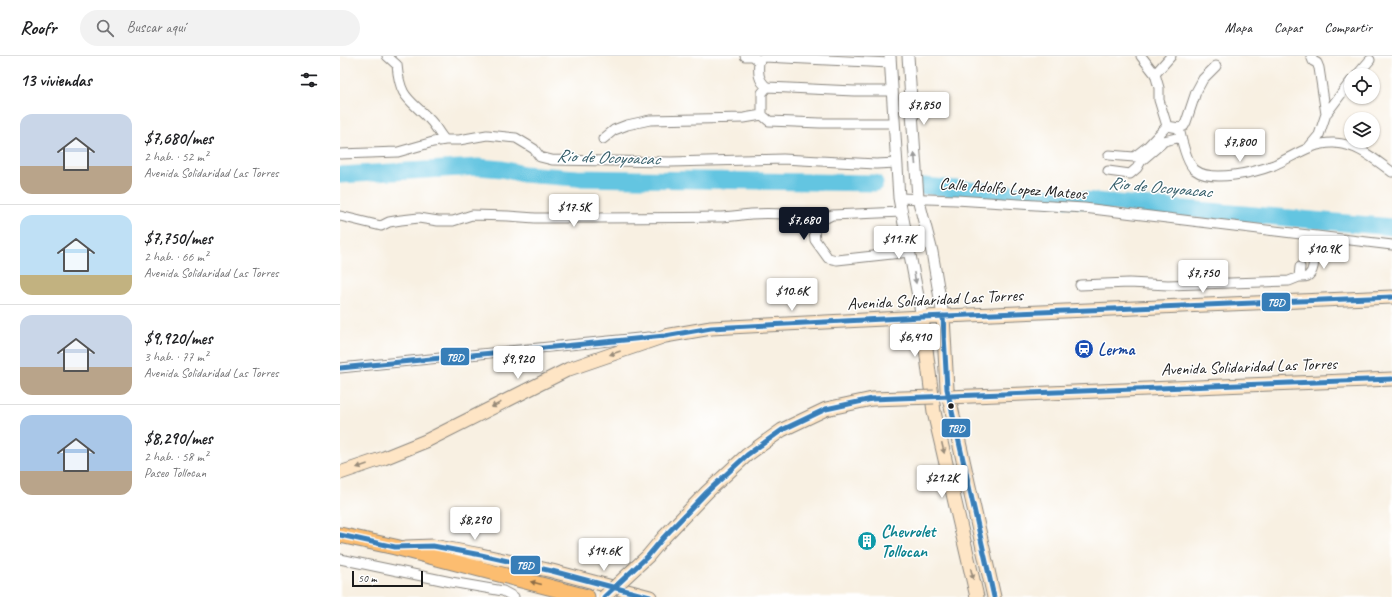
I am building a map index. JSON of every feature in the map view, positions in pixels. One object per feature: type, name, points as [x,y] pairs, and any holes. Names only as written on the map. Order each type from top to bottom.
[{"type":"highway","points":[[340,535],[395,547],[587,597]]},
{"type":"main road","name":"Avenida Solidaridad Las Torres","points":[[340,473],[384,458],[426,441],[569,369],[665,336],[711,328],[943,316],[1392,297]]},
{"type":"main road","points":[[943,316],[947,389],[994,597]]},
{"type":"main road","points":[[922,317],[934,412],[977,597]]},
{"type":"main road","name":"Avenida Solidaridad Las Torres","points":[[604,597],[648,556],[707,492],[747,454],[782,430],[826,409],[872,399],[1392,378]]},
{"type":"main road","points":[[395,547],[433,546],[481,555],[552,571],[650,597]]},
{"type":"street","points":[[387,56],[397,66],[398,79],[405,95],[432,122],[445,140]]},
{"type":"street","points":[[744,56],[753,56],[759,61],[760,79],[762,84],[767,87],[854,91],[892,91]]},
{"type":"street","points":[[908,56],[918,198],[932,252],[943,316]]},
{"type":"street","points":[[1141,56],[1155,74],[1159,88],[1159,100],[1167,126],[1180,132],[1186,154],[1194,169],[1204,174],[1216,176],[1249,172],[1274,165],[1309,147],[1333,143],[1349,145],[1366,152],[1392,172]]},
{"type":"street","points":[[1155,74],[1172,56]]},
{"type":"street","points":[[1311,56],[1319,68],[1326,114]]},
{"type":"street","points":[[759,61],[764,57],[890,60],[900,198],[922,317]]},
{"type":"street","points":[[1363,68],[1370,60]]},
{"type":"street","points":[[1108,171],[1130,174],[1137,168],[1141,161],[1164,141],[1180,132],[1186,122],[1196,92],[1203,79],[1216,66]]},
{"type":"street","points":[[767,87],[762,93],[762,114],[770,121],[820,123],[894,122]]},
{"type":"street","points":[[1309,147],[1319,135],[1326,114],[1344,90]]},
{"type":"street","points":[[603,139],[614,130],[627,125],[650,120],[744,118],[762,114]]},
{"type":"street","points":[[1109,155],[1134,157],[1148,146],[1167,126]]},
{"type":"street","points":[[340,154],[398,152],[433,142],[459,140],[487,135],[516,138],[526,144],[540,157],[552,160],[671,162],[783,159],[876,164],[897,163]]},
{"type":"street","name":"Calle Adolfo Lopez Mateos","points":[[900,198],[1084,208],[1392,245]]},
{"type":"street","points":[[902,212],[832,215],[820,221],[814,229],[815,240],[828,258],[838,260],[910,252]]},
{"type":"street","points":[[340,216],[381,226],[390,222],[419,218],[438,221],[453,221],[472,215],[535,218],[721,218],[752,214],[771,214],[815,218],[820,221]]},
{"type":"street","points":[[1080,284],[1129,283],[1168,285],[1289,281],[1309,275],[1314,266],[1313,236]]},
{"type":"street","points":[[1299,277],[1300,268]]},
{"type":"street","points":[[340,368],[665,336]]},
{"type":"street","points":[[340,559],[503,591],[514,597]]},
{"type":"waterway","name":"Rio de Ocoyoacac","points":[[340,175],[478,167],[502,169],[523,174],[577,178],[875,183]]},
{"type":"waterway","name":"Rio de Ocoyoacac","points":[[924,186],[1392,227]]},
{"type":"transit line","name":"TBD","points":[[340,368],[665,336],[711,328],[922,317],[1392,297]]},
{"type":"transit line","name":"TBD","points":[[943,316],[947,389],[994,597]]},
{"type":"transit line","name":"TBD","points":[[604,597],[648,556],[707,492],[747,455],[782,430],[826,409],[872,399],[1392,379]]},
{"type":"transit line","name":"TBD","points":[[340,535],[395,547],[433,546],[481,555],[552,571],[650,597]]},
{"type":"place","name":"Lerma","points":[[1084,349]]},
{"type":"place","name":"Chevrolet Tollocan","points":[[867,541]]}]
